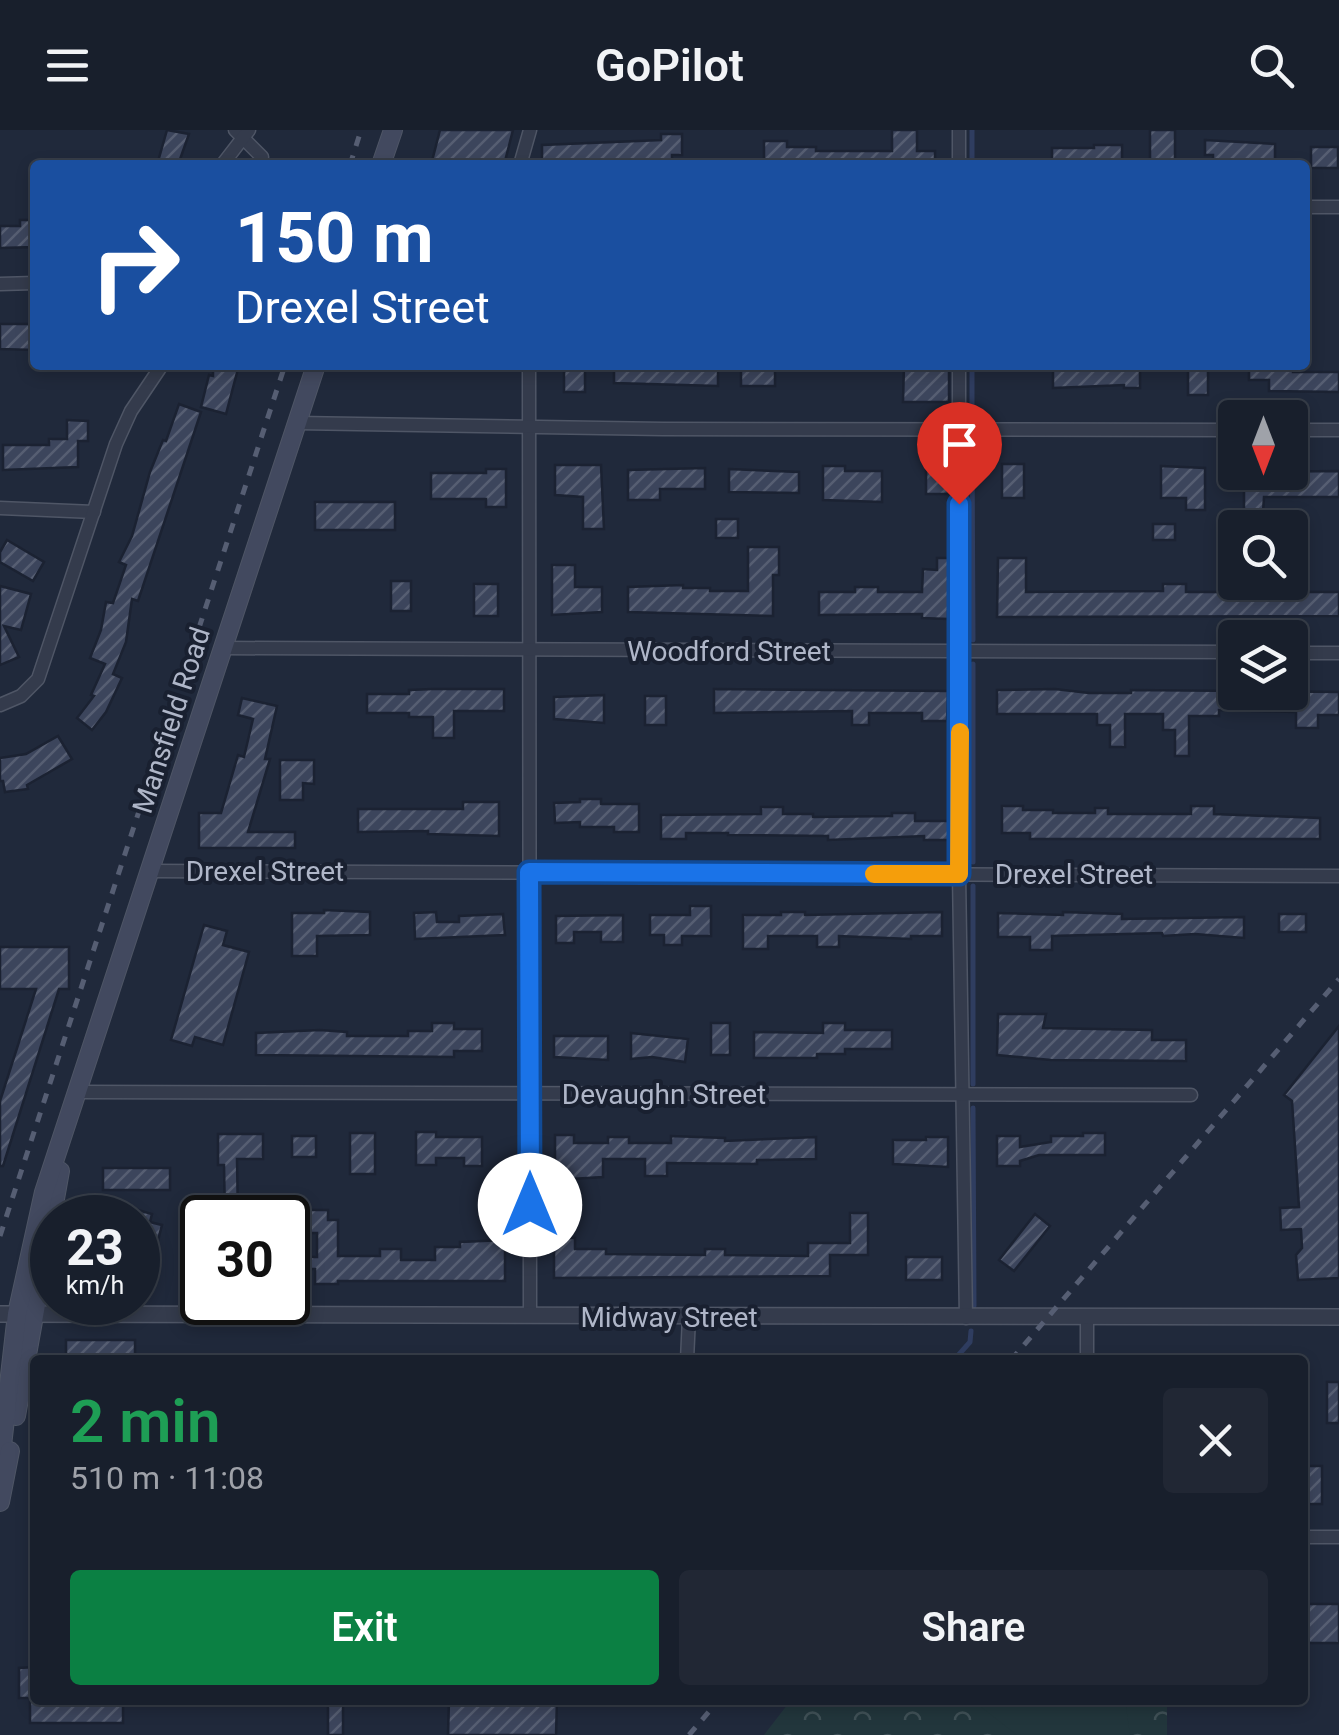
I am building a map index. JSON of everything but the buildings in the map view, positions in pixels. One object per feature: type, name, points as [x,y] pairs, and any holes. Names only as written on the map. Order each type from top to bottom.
[{"type":"main road","points":[[383,160],[393,130]]},
{"type":"main road","name":"Mansfield Road","points":[[0,1463],[17,1314],[44,1192],[314,370]]},
{"type":"main road","name":"Mansfield Road","points":[[0,1502],[17,1314]]},
{"type":"street","points":[[521,160],[530,130]]},
{"type":"street","points":[[959,130],[959,160]]},
{"type":"street","points":[[225,160],[243,133],[262,157]]},
{"type":"street","points":[[1310,207],[1339,207]]},
{"type":"street","points":[[0,284],[30,284]]},
{"type":"street","points":[[0,705],[20,696],[38,679],[116,444],[131,412],[159,370]]},
{"type":"street","points":[[528,370],[530,1316]]},
{"type":"street","points":[[959,370],[959,874],[966,1318]]},
{"type":"street","points":[[297,422],[528,428],[1218,430]]},
{"type":"street","points":[[1308,430],[1339,430]]},
{"type":"street","points":[[0,508],[94,512]]},
{"type":"street","name":"Woodford Street","points":[[223,648],[1218,652]]},
{"type":"street","points":[[1308,652],[1339,653]]},
{"type":"street","name":"Drexel Street","points":[[150,871],[1339,876]]},
{"type":"street","name":"Devaughn Street","points":[[78,1092],[1191,1095]]},
{"type":"street","name":"Midway Street","points":[[17,1314],[1339,1318]]},
{"type":"street","points":[[687,1355],[688,1317]]},
{"type":"street","points":[[1086,1318],[1087,1355]]},
{"type":"street","points":[[1308,1537],[1339,1537]]},
{"type":"green space","points":[[787,1705],[1167,1705],[1167,1735],[764,1735]]},
{"type":"green space","points":[[978,1705],[1126,1705],[1130,1735],[1017,1735]]},
{"type":"waterway","points":[[972,130],[972,160]]},
{"type":"waterway","points":[[972,370],[972,417]]},
{"type":"waterway","points":[[972,442],[973,640]]},
{"type":"waterway","points":[[973,664],[973,862]]},
{"type":"waterway","points":[[973,886],[973,1084]]},
{"type":"waterway","points":[[973,1108],[974,1306]]},
{"type":"waterway","points":[[958,1355],[970,1342],[971,1331]]},
{"type":"railway","points":[[352,160],[361,130]]},
{"type":"railway","points":[[0,1236],[283,370]]},
{"type":"railway","points":[[1015,1355],[1339,979]]},
{"type":"railway","points":[[689,1735],[715,1705]]},
{"type":"slow traffic","points":[[874,874],[959,874],[960,732]]},
{"type":"route","points":[[530,1205],[529,872],[959,874],[959,504]]}]
